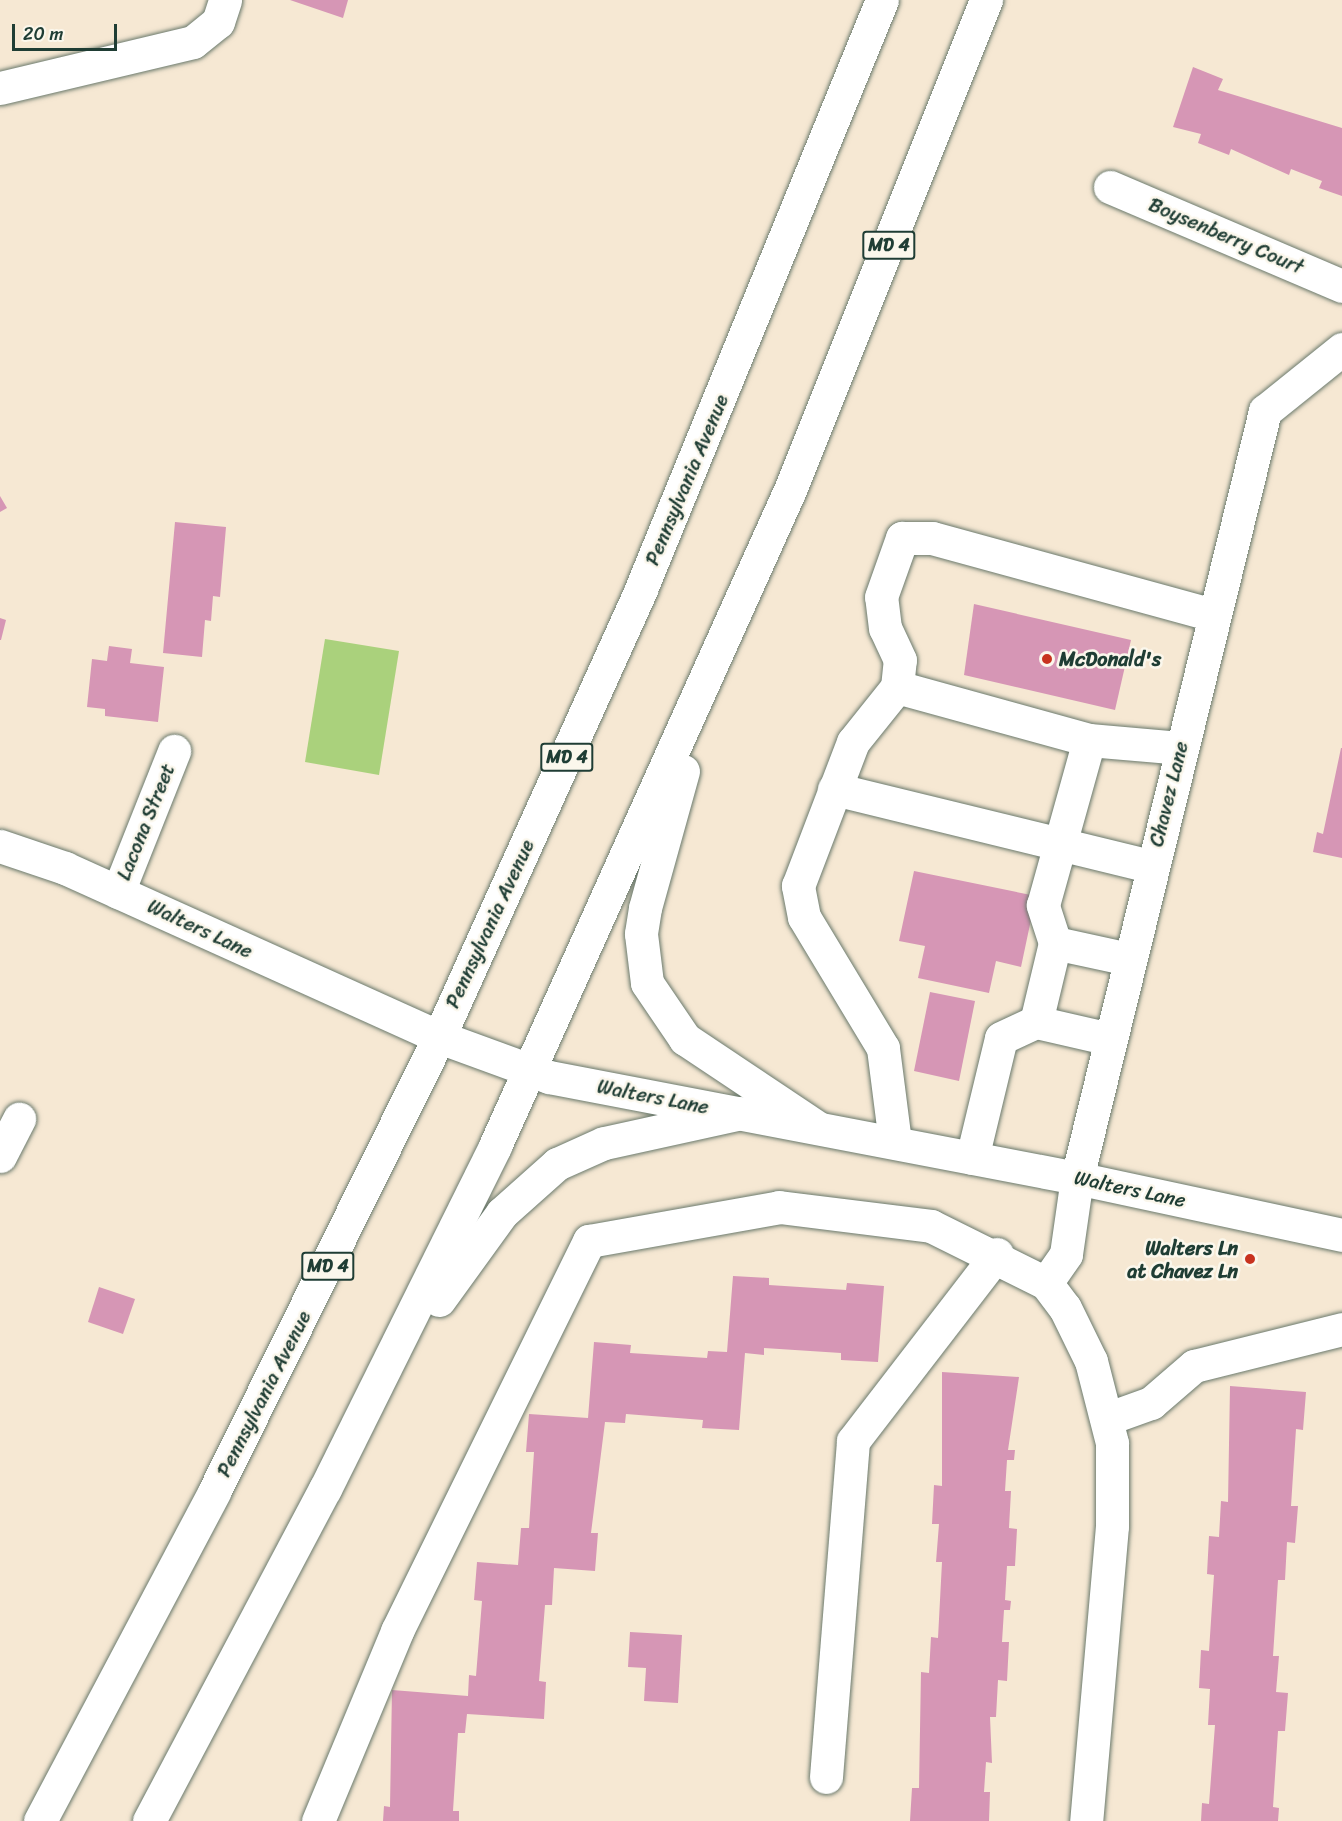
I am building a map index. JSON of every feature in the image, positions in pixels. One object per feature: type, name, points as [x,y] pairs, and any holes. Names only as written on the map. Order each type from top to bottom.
[{"type":"main road","points":[[0,88],[193,42],[218,22],[225,0]]},
{"type":"main road","name":"Pennsylvania Avenue","points":[[40,1821],[209,1503],[439,1037],[646,579],[882,0]]},
{"type":"main road","name":"MD 4","points":[[149,1821],[376,1387],[529,1071],[790,490],[986,0]]},
{"type":"main road","name":"Boysenberry Court","points":[[1110,187],[1342,286]]},
{"type":"main road","name":"Chavez Lane","points":[[1046,1283],[1066,1254],[1077,1178],[1151,866],[1264,411],[1342,349]]},
{"type":"main road","points":[[895,1142],[883,1048],[804,917],[798,886],[853,742],[897,687],[900,660],[885,628],[881,597],[902,538],[932,538],[1214,615]]},
{"type":"main road","points":[[711,670],[645,908],[641,934],[646,983],[685,1039],[817,1127]]},
{"type":"main road","points":[[897,687],[1089,740],[1180,748]]},
{"type":"main road","points":[[1036,1022],[1055,943],[1043,905],[1062,844],[1089,740]]},
{"type":"main road","name":"Lacona Street","points":[[118,892],[174,751]]},
{"type":"main road","points":[[834,789],[1151,866]]},
{"type":"main road","name":"Walters Lane","points":[[0,846],[118,892],[439,1037],[529,1071],[1077,1178],[1342,1235]]},
{"type":"main road","points":[[1055,943],[1129,959]]},
{"type":"main road","points":[[972,1158],[1001,1038],[1036,1022],[1110,1039]]},
{"type":"main road","points":[[376,1387],[502,1213],[539,1177],[604,1143],[742,1113]]},
{"type":"main road","points":[[0,1156],[19,1119]]},
{"type":"main road","points":[[318,1821],[397,1631],[589,1241],[779,1207],[931,1226],[997,1254],[1046,1283],[1065,1308],[1091,1361],[1109,1418],[1112,1526],[1086,1821]]},
{"type":"main road","points":[[826,1777],[853,1441],[997,1254]]},
{"type":"main road","points":[[1109,1418],[1151,1403],[1194,1366],[1342,1329]]},
{"type":"green space","points":[[325,639],[399,651],[379,775],[305,762]]},
{"type":"building","points":[[290,0],[348,0],[343,18]]},
{"type":"building","points":[[1193,67],[1223,79],[1218,90],[1342,128],[1342,196],[1319,188],[1322,181],[1291,169],[1289,175],[1231,149],[1229,155],[1198,143],[1201,134],[1173,127]]},
{"type":"building","points":[[0,496],[7,508],[0,512]]},
{"type":"building","points":[[175,522],[226,527],[220,597],[213,596],[211,621],[205,620],[202,657],[163,653]]},
{"type":"building","name":"McDonald's","points":[[974,604],[1131,640],[1115,710],[964,675]]},
{"type":"building","points":[[0,618],[6,620],[1,640],[0,640]]},
{"type":"building","points":[[109,646],[132,649],[130,663],[164,667],[158,722],[105,716],[105,709],[87,707],[92,659],[107,661]]},
{"type":"building","points":[[1341,748],[1342,858],[1313,852],[1317,832],[1323,834]]},
{"type":"building","points":[[914,871],[1036,896],[1021,967],[996,961],[989,993],[918,978],[925,946],[899,941]]},
{"type":"building","points":[[930,992],[975,1001],[959,1081],[914,1071]]},
{"type":"building","points":[[733,1276],[769,1278],[769,1285],[846,1290],[847,1283],[884,1286],[878,1362],[841,1360],[841,1353],[764,1348],[764,1355],[745,1353],[739,1430],[702,1428],[703,1420],[626,1414],[625,1423],[605,1422],[591,1533],[598,1533],[595,1571],[554,1568],[552,1605],[545,1605],[539,1681],[546,1682],[544,1719],[467,1714],[465,1733],[458,1733],[453,1811],[459,1811],[459,1821],[383,1821],[384,1806],[390,1807],[392,1690],[468,1696],[469,1675],[476,1676],[482,1601],[474,1600],[477,1562],[518,1565],[521,1528],[529,1528],[534,1452],[526,1452],[529,1414],[588,1418],[594,1342],[631,1345],[630,1353],[707,1358],[708,1351],[727,1352]]},
{"type":"building","points":[[99,1287],[135,1299],[123,1334],[88,1322]]},
{"type":"building","points":[[942,1372],[1019,1377],[1008,1450],[1015,1450],[1014,1460],[1007,1460],[1005,1491],[1011,1491],[1009,1528],[1017,1529],[1015,1566],[1007,1566],[1005,1600],[1011,1601],[1010,1610],[1004,1610],[1002,1642],[1009,1642],[1007,1681],[998,1680],[996,1717],[990,1717],[992,1763],[986,1762],[984,1792],[990,1792],[989,1821],[910,1821],[912,1788],[919,1788],[921,1672],[929,1673],[931,1637],[938,1638],[942,1562],[936,1562],[939,1524],[932,1524],[934,1485],[942,1486]]},
{"type":"building","points":[[1230,1386],[1306,1392],[1303,1430],[1296,1429],[1291,1506],[1298,1506],[1295,1543],[1287,1542],[1285,1580],[1278,1580],[1273,1656],[1279,1656],[1276,1692],[1288,1693],[1285,1731],[1278,1731],[1273,1807],[1279,1808],[1278,1821],[1201,1821],[1202,1803],[1209,1804],[1215,1725],[1208,1725],[1210,1689],[1199,1688],[1201,1650],[1209,1651],[1214,1575],[1207,1574],[1209,1536],[1219,1537],[1221,1501],[1228,1502]]},
{"type":"building","points":[[630,1632],[682,1635],[678,1703],[644,1701],[646,1668],[628,1667]]},
{"type":"place","name":"McDonald's","points":[[1047,659]]},
{"type":"place","name":"Walters Ln at Chavez Ln","points":[[1250,1259]]}]
